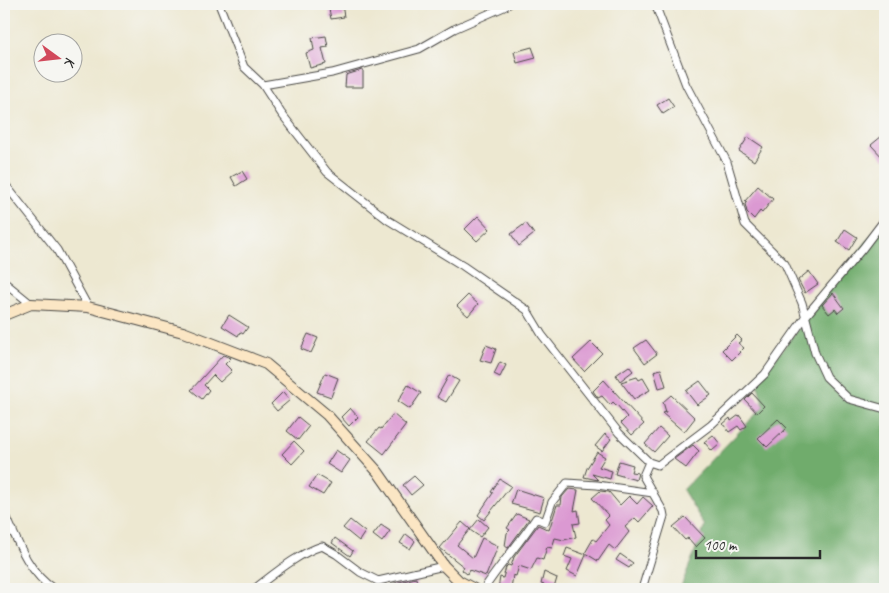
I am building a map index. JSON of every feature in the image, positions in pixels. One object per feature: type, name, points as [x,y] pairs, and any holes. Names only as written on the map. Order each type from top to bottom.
[{"type":"street","points":[[219,4],[244,67],[263,86],[281,113],[327,172],[388,220],[463,266],[527,310],[542,335],[619,434],[649,462],[658,465],[711,425],[765,374],[805,316],[885,219]]},
{"type":"street","points":[[263,86],[332,73],[419,49],[454,29],[504,8],[509,4]]},
{"type":"street","points":[[655,4],[686,85],[727,162],[745,224],[785,264],[802,303],[815,353],[826,377],[849,399],[885,408]]},
{"type":"street","points":[[4,183],[57,250],[88,307]]},
{"type":"street","points":[[4,282],[31,304]]},
{"type":"street","points":[[4,315],[31,304],[88,307],[183,332],[266,364],[327,415],[378,472],[444,566],[459,581],[474,589]]},
{"type":"street","points":[[642,589],[664,516],[644,476],[649,462]]},
{"type":"street","points":[[484,589],[499,566],[522,540],[536,518],[546,522],[552,502],[567,483],[596,484],[653,493]]},
{"type":"street","points":[[4,511],[37,574],[54,589]]},
{"type":"street","points":[[4,533],[13,530]]},
{"type":"street","points":[[254,589],[280,570],[315,548],[322,546],[360,572],[378,581],[444,566]]},
{"type":"green space","points":[[885,218],[885,589],[680,589],[705,526],[683,490],[764,406],[757,382]]},
{"type":"building","points":[[328,4],[342,4],[344,17],[331,19]]},
{"type":"building","points":[[326,36],[328,47],[322,48],[326,64],[310,68],[306,53],[314,50],[312,38]]},
{"type":"building","points":[[532,47],[536,58],[517,63],[514,52]]},
{"type":"building","points":[[363,70],[363,87],[345,87],[346,75]]},
{"type":"building","points":[[668,98],[674,107],[663,114],[657,105]]},
{"type":"building","points":[[882,136],[885,140],[885,160],[871,145]]},
{"type":"building","points":[[748,137],[763,147],[754,161],[739,151]]},
{"type":"building","points":[[242,171],[247,179],[236,186],[231,177]]},
{"type":"building","points":[[758,186],[773,199],[762,213],[760,211],[754,219],[747,212],[745,204],[747,202],[745,201]]},
{"type":"building","points":[[478,216],[490,229],[477,241],[465,229]]},
{"type":"building","points":[[526,223],[534,234],[519,246],[511,234]]},
{"type":"building","points":[[845,229],[857,237],[849,250],[837,242]]},
{"type":"building","points":[[809,271],[818,284],[805,293],[798,280]]},
{"type":"building","points":[[833,293],[844,308],[838,313],[835,309],[829,314],[822,305]]},
{"type":"building","points":[[468,295],[478,304],[468,316],[457,306]]},
{"type":"building","points":[[229,315],[248,327],[243,334],[240,332],[238,336],[222,326]]},
{"type":"building","points":[[308,334],[318,338],[311,353],[301,349]]},
{"type":"building","points":[[737,335],[742,340],[738,343],[744,348],[732,360],[722,350]]},
{"type":"building","points":[[646,340],[657,354],[645,363],[634,348]]},
{"type":"building","points":[[591,342],[602,353],[584,371],[573,359]]},
{"type":"building","points":[[486,345],[496,349],[491,363],[480,360]]},
{"type":"building","points":[[223,355],[231,358],[225,364],[232,371],[220,382],[213,375],[204,385],[209,390],[202,399],[191,390]]},
{"type":"building","points":[[500,362],[506,365],[500,377],[494,374]]},
{"type":"building","points":[[629,366],[633,371],[620,381],[616,375]]},
{"type":"building","points":[[661,369],[666,386],[659,388],[654,371]]},
{"type":"building","points":[[325,373],[338,378],[331,397],[317,392]]},
{"type":"building","points":[[449,375],[459,381],[446,402],[437,397]]},
{"type":"building","points":[[637,377],[639,380],[643,378],[650,390],[634,399],[621,382]]},
{"type":"building","points":[[604,380],[644,424],[632,435],[621,423],[627,417],[617,405],[613,402],[610,405],[602,396],[598,398],[593,391]]},
{"type":"building","points":[[700,381],[711,395],[697,405],[686,391]]},
{"type":"building","points":[[408,385],[421,393],[410,409],[398,401]]},
{"type":"building","points":[[283,392],[290,400],[277,411],[271,404]]},
{"type":"building","points":[[752,393],[764,406],[757,413],[745,400]]},
{"type":"building","points":[[671,395],[695,418],[684,432],[662,413],[666,412],[663,402]]},
{"type":"building","points":[[350,408],[358,417],[349,426],[341,417]]},
{"type":"building","points":[[393,414],[406,425],[384,454],[368,441]]},
{"type":"building","points":[[739,415],[747,426],[741,430],[738,426],[729,432],[723,424],[730,418],[731,421]]},
{"type":"building","points":[[298,417],[309,426],[298,440],[287,431]]},
{"type":"building","points":[[778,419],[787,428],[767,447],[758,438]]},
{"type":"building","points":[[659,428],[668,436],[654,452],[645,444]]},
{"type":"building","points":[[605,434],[611,439],[602,451],[595,446]]},
{"type":"building","points":[[713,435],[720,444],[712,451],[704,442]]},
{"type":"building","points":[[294,441],[304,451],[292,464],[282,454]]},
{"type":"building","points":[[693,445],[699,451],[686,468],[674,459]]},
{"type":"building","points":[[336,450],[350,460],[341,473],[327,464]]},
{"type":"building","points":[[597,452],[605,457],[599,467],[612,471],[610,479],[592,474],[598,480],[584,477]]},
{"type":"building","points":[[619,461],[633,465],[631,472],[638,473],[636,480],[615,474]]},
{"type":"building","points":[[317,475],[331,483],[323,495],[309,487]]},
{"type":"building","points":[[414,476],[423,485],[411,495],[403,485]]},
{"type":"building","points":[[500,479],[511,486],[484,520],[478,515]]},
{"type":"building","points":[[516,489],[544,498],[540,512],[511,504]]},
{"type":"building","points":[[569,489],[578,490],[574,511],[578,510],[580,523],[573,524],[576,537],[564,540],[555,538],[552,548],[547,547],[543,560],[537,558],[531,570],[519,566],[516,576],[513,575],[511,589],[498,589],[500,577],[503,578],[506,567],[508,565],[511,566],[514,557],[538,525],[549,530],[557,505],[561,505],[562,497]]},
{"type":"building","points":[[600,491],[609,492],[620,505],[629,496],[637,504],[643,497],[653,506],[639,522],[635,518],[625,527],[629,532],[615,550],[609,545],[598,561],[585,553],[593,539],[596,541],[609,525],[605,520],[609,516],[592,498]]},
{"type":"building","points":[[517,514],[529,519],[508,548],[505,546],[507,533],[510,530],[507,528]]},
{"type":"building","points":[[685,517],[705,538],[696,547],[688,538],[685,540],[673,527]]},
{"type":"building","points":[[479,519],[488,527],[480,537],[470,530]]},
{"type":"building","points":[[350,520],[365,532],[359,541],[343,528]]},
{"type":"building","points":[[462,522],[470,529],[457,545],[473,558],[482,538],[498,546],[486,576],[469,570],[467,574],[462,570],[464,567],[440,548]]},
{"type":"building","points":[[381,525],[390,531],[382,542],[373,535]]},
{"type":"building","points":[[406,534],[415,541],[410,549],[400,543]]},
{"type":"building","points":[[335,538],[353,551],[350,556],[332,543]]},
{"type":"building","points":[[567,548],[586,555],[577,576],[567,571],[572,559],[564,556]]},
{"type":"building","points":[[620,554],[633,563],[629,568],[616,560]]},
{"type":"building","points":[[544,572],[557,578],[554,588],[541,584]]},
{"type":"building","points":[[416,578],[418,589],[392,589],[391,584]]}]
